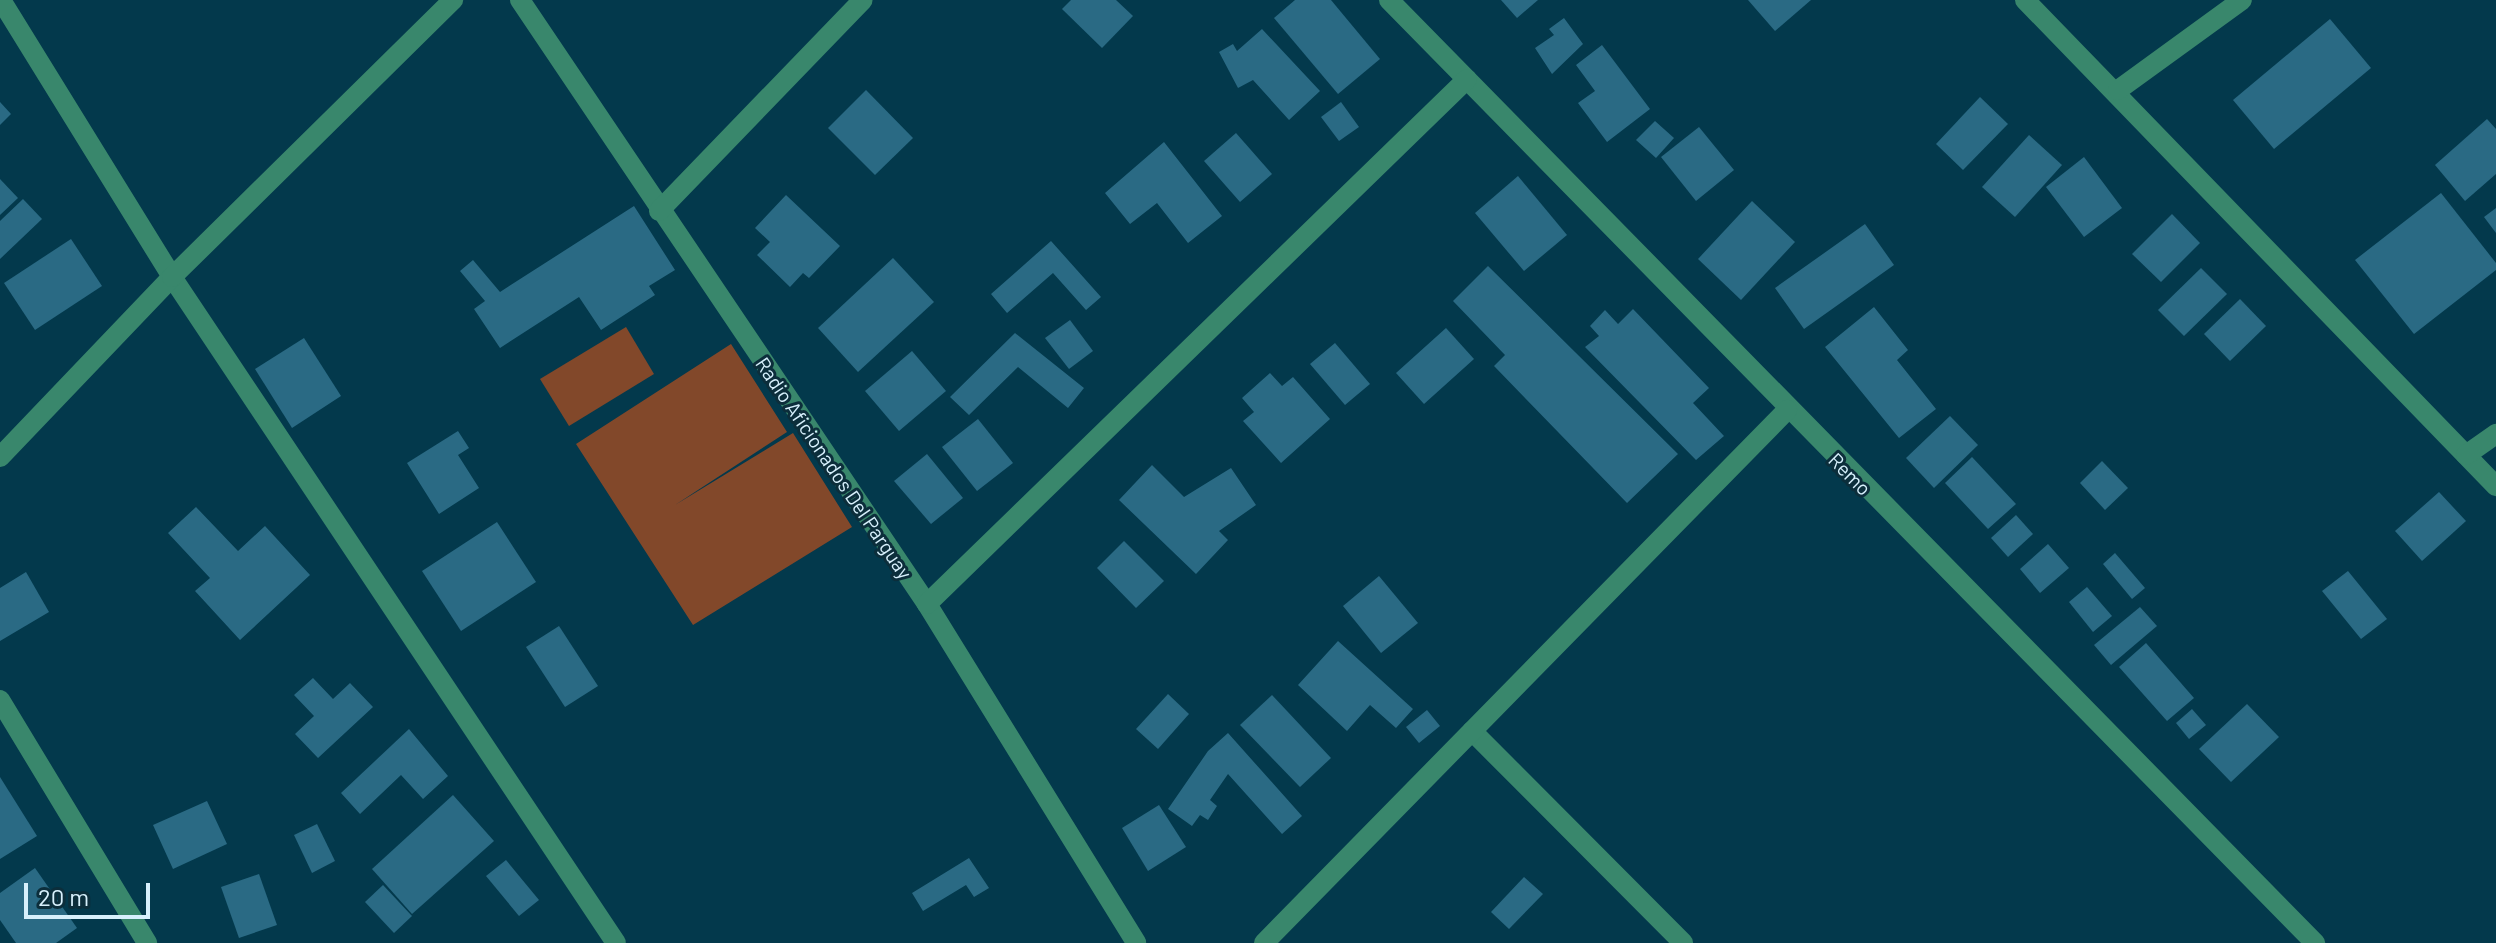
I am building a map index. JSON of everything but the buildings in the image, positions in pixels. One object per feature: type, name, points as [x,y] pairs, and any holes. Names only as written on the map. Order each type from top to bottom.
[{"type":"street","points":[[1,0],[172,277],[616,943]]},
{"type":"street","points":[[0,457],[172,277],[453,0]]},
{"type":"street","name":"Radio Aficionados Del Parguay","points":[[520,0],[659,211],[927,604],[1136,943]]},
{"type":"street","points":[[659,211],[863,0]]},
{"type":"street","name":"Remo","points":[[1389,0],[1787,410],[2315,943]]},
{"type":"street","points":[[2025,0],[2118,90],[2496,486]]},
{"type":"street","points":[[2118,90],[2242,0]]},
{"type":"street","points":[[927,604],[1467,79]]},
{"type":"street","points":[[1264,943],[1787,410]]},
{"type":"street","points":[[2466,455],[2496,434]]},
{"type":"street","points":[[0,700],[147,943]]},
{"type":"street","points":[[1472,731],[1683,943]]},
{"type":"shaded area","points":[[626,327],[654,374],[569,426],[540,379]]},
{"type":"shaded area","points":[[731,344],[787,432],[675,505],[793,433],[852,527],[693,625],[576,444]]}]
